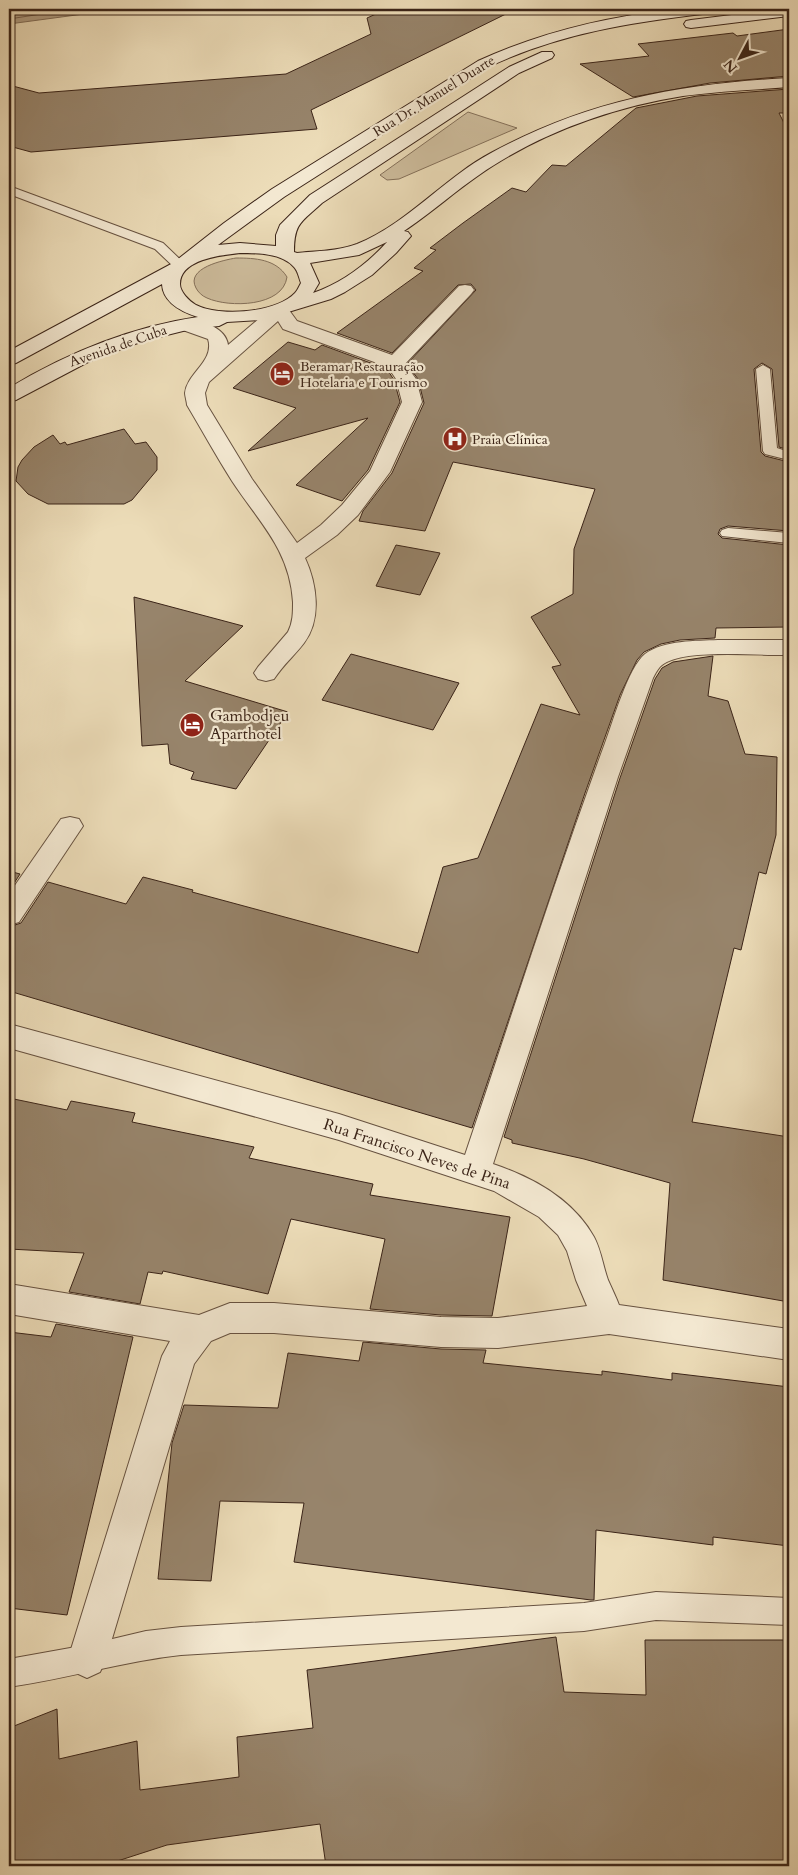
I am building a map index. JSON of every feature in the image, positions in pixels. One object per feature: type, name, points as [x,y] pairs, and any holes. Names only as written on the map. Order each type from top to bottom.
[{"type":"street","name":"Rua Dr. Manuel Duarte","points":[[185,263],[230,227],[278,193],[483,64],[501,55],[543,38],[589,26],[639,17],[711,9]]},
{"type":"street","name":"Rua Dr. Manuel Duarte","points":[[289,257],[285,235],[289,224],[302,210],[330,188],[514,70],[563,49],[642,30],[789,12]]},
{"type":"street","points":[[289,257],[338,254],[370,244],[430,204],[463,178],[493,158],[530,139],[587,115],[670,94],[789,84]]},
{"type":"street","points":[[185,263],[176,271],[170,282],[177,299],[191,309],[201,313],[235,317],[265,314],[315,300],[362,275],[396,244],[430,204]]},
{"type":"street","points":[[9,359],[185,263],[210,252],[240,248],[265,249],[289,257],[304,267],[310,281],[306,292],[208,372],[200,380],[195,393],[197,405],[247,486],[294,556],[300,572],[304,619],[302,628],[297,637],[272,662],[266,673]]},
{"type":"street","points":[[395,364],[465,290]]},
{"type":"street","points":[[286,307],[290,325],[395,364],[406,379],[412,402],[380,472],[350,510],[329,530],[294,556]]},
{"type":"street","name":"Avenida de Cuba","points":[[9,396],[61,366],[94,352],[187,324],[235,317]]},
{"type":"street","points":[[187,324],[209,331],[217,337],[220,345],[219,352],[208,372]]},
{"type":"street","points":[[475,1171],[605,777],[641,678],[654,659],[676,650],[789,648]]},
{"type":"street","points":[[9,915],[70,826]]},
{"type":"street","name":"Rua Francisco Neves de Pina","points":[[9,1036],[339,1127],[504,1181],[550,1207],[569,1225],[582,1246],[592,1280],[609,1319]]},
{"type":"street","points":[[9,1298],[199,1330]]},
{"type":"street","points":[[87,1659],[178,1356],[199,1330],[230,1318],[322,1321],[441,1332],[498,1333],[609,1319],[789,1344]]},
{"type":"lane","points":[[9,190],[159,246],[185,263]]},
{"type":"lane","points":[[763,369],[770,451],[789,456]]},
{"type":"lane","points":[[728,533],[789,538]]},
{"type":"lane","points":[[9,1673],[87,1659],[146,1645],[181,1641],[584,1617],[656,1606],[789,1612]]},
{"type":"shaded area","points":[[468,112],[517,128],[399,179],[387,180],[380,175]]},
{"type":"shaded area","points":[[236,258],[258,259],[277,266],[287,277],[283,287],[276,294],[266,299],[241,304],[217,301],[205,297],[199,292],[194,281],[196,275],[201,270],[215,263]]},
{"type":"water","points":[[9,9],[121,9],[9,24]]},
{"type":"building","points":[[387,9],[516,9],[311,110],[317,129],[31,152],[9,146],[9,85],[39,93],[286,74],[371,34],[367,18]]},
{"type":"building","points":[[789,29],[789,76],[710,83],[633,97],[580,64],[649,56],[638,44],[733,33],[737,36]]},
{"type":"building","points":[[789,89],[789,113],[779,113],[789,133],[789,450],[779,447],[772,369],[762,363],[754,369],[761,452],[765,456],[789,462],[789,531],[728,526],[720,529],[718,534],[722,538],[789,545],[789,627],[716,628],[715,638],[680,640],[661,644],[644,652],[637,660],[620,695],[585,793],[472,1128],[9,991],[9,927],[21,923],[48,882],[126,904],[143,877],[418,953],[443,867],[478,858],[541,704],[580,715],[552,667],[561,665],[531,617],[573,594],[574,549],[595,489],[453,462],[425,531],[359,521],[363,511],[392,473],[424,403],[418,379],[407,364],[476,290],[471,284],[458,285],[392,353],[337,333],[423,271],[414,268],[436,250],[430,248],[463,223],[512,188],[526,192],[552,165],[566,166],[636,108],[697,96]]},
{"type":"building","points":[[288,342],[315,350],[322,345],[387,369],[394,380],[400,402],[368,470],[342,501],[296,485],[368,418],[248,451],[296,408],[233,388]]},
{"type":"building","points":[[124,429],[135,444],[146,442],[157,457],[157,470],[132,500],[124,504],[48,504],[28,494],[16,481],[18,467],[22,460],[34,447],[53,435],[60,444],[65,442],[67,445]]},
{"type":"building","points":[[396,545],[440,553],[420,595],[376,586]]},
{"type":"building","points":[[134,597],[243,626],[185,681],[288,712],[236,789],[191,779],[194,772],[170,764],[168,744],[142,746]]},
{"type":"building","points":[[351,654],[459,683],[433,730],[322,700]]},
{"type":"building","points":[[713,656],[708,696],[728,701],[745,754],[777,757],[776,835],[766,874],[759,872],[741,950],[734,948],[692,1122],[789,1137],[789,1302],[663,1280],[670,1183],[584,1159],[512,1143],[512,1140],[504,1137],[620,778],[655,679],[662,668],[673,662]]},
{"type":"building","points":[[9,871],[20,874],[9,891]]},
{"type":"building","points":[[9,1098],[67,1110],[71,1101],[135,1113],[132,1122],[254,1147],[249,1158],[373,1184],[370,1195],[510,1217],[492,1316],[441,1315],[370,1309],[385,1239],[291,1219],[268,1294],[163,1271],[162,1274],[148,1272],[140,1304],[69,1292],[84,1253],[9,1249]]},
{"type":"building","points":[[56,1324],[133,1337],[67,1615],[9,1608],[9,1332],[51,1337]]},
{"type":"building","points":[[363,1342],[441,1349],[486,1350],[483,1363],[602,1375],[602,1371],[672,1380],[672,1373],[789,1387],[789,1546],[713,1537],[713,1545],[596,1530],[594,1600],[591,1600],[294,1562],[304,1503],[220,1501],[211,1581],[158,1579],[172,1443],[184,1405],[278,1408],[288,1353],[359,1361]]},
{"type":"building","points":[[556,1637],[564,1692],[646,1695],[645,1640],[789,1640],[789,1866],[326,1866],[320,1824],[167,1845],[102,1866],[9,1866],[9,1728],[57,1709],[59,1759],[137,1741],[140,1790],[239,1777],[237,1737],[313,1728],[307,1670]]},
{"type":"place","name":"Beramar Restauração Hotelaria e Tourismo","points":[[282,374]]},
{"type":"place","name":"Praia Clínica","points":[[455,439]]},
{"type":"place","name":"Gambodjeu Aparthotel","points":[[192,725]]}]
